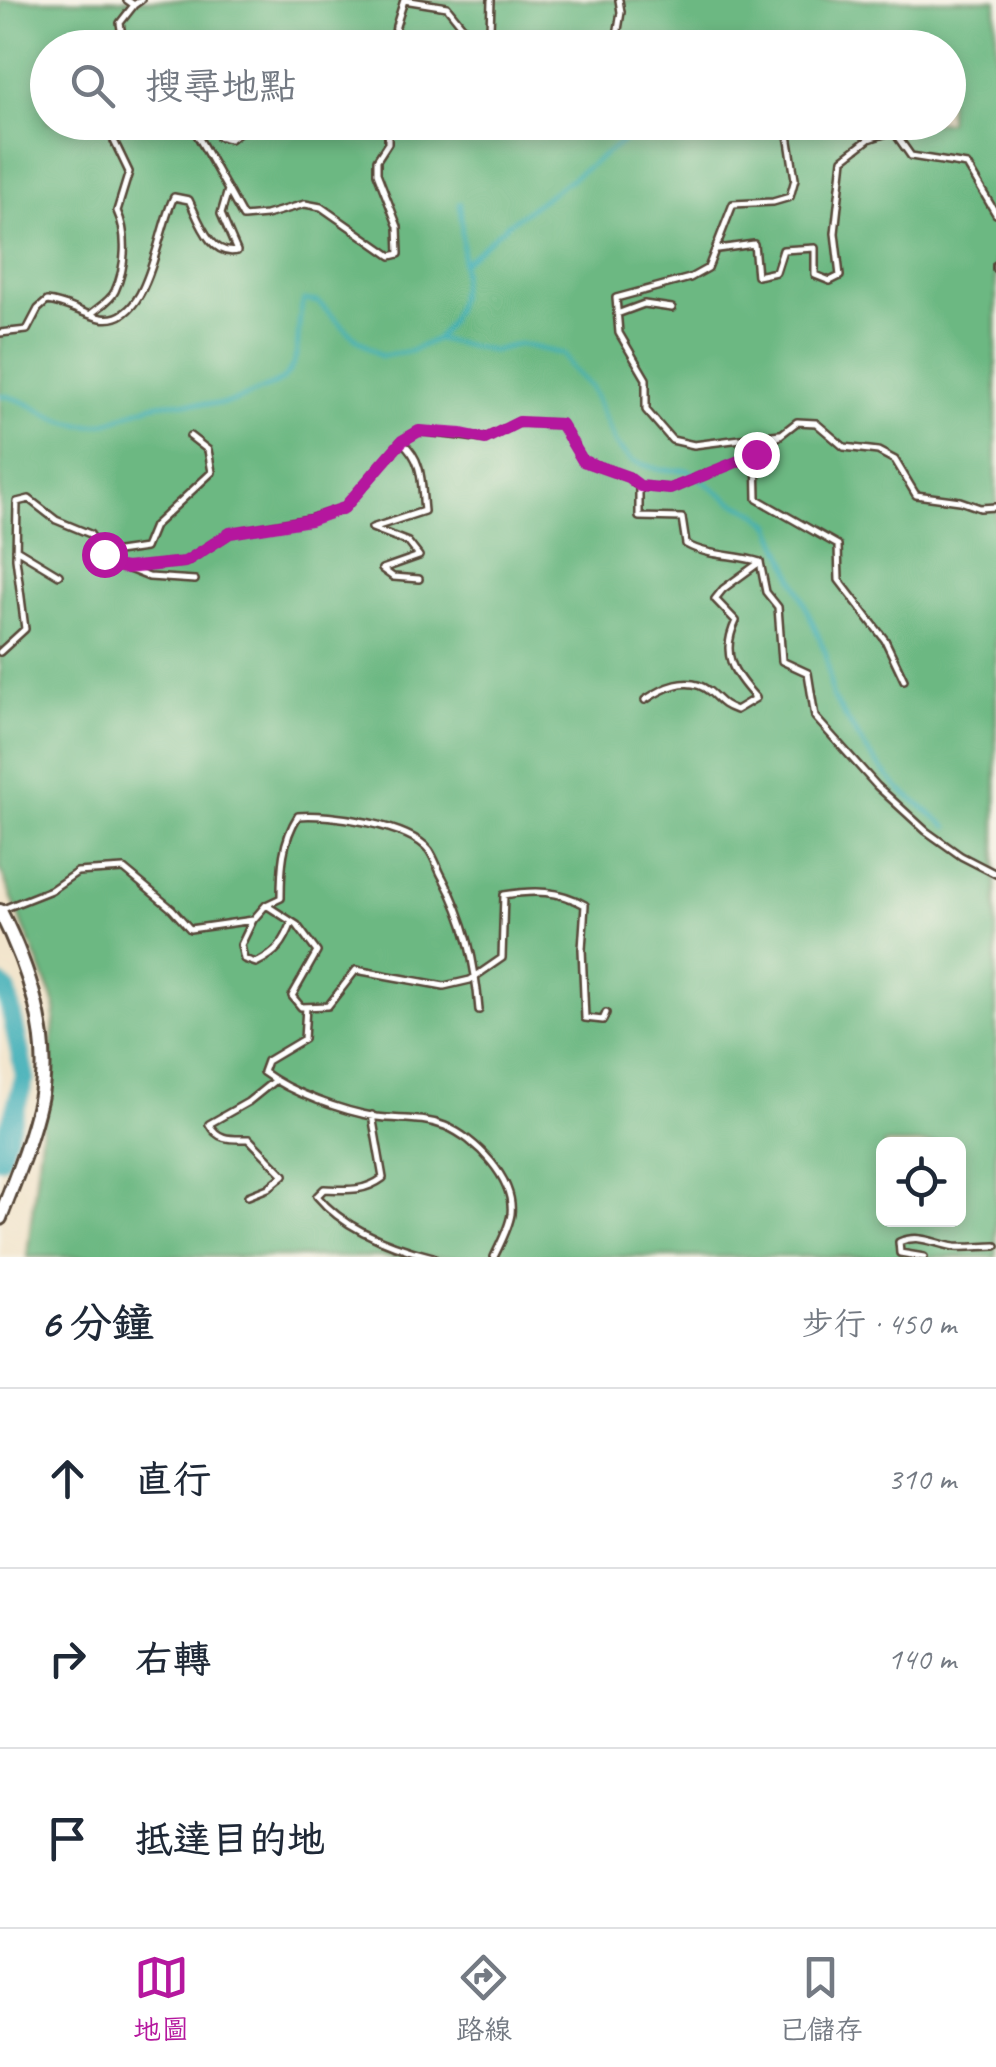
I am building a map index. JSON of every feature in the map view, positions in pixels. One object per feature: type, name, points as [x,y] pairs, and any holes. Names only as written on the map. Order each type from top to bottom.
[{"type":"street","points":[[0,910],[27,975],[42,1040],[41,1095],[28,1148],[0,1218]]},
{"type":"lane","points":[[127,0],[134,5]]},
{"type":"lane","points":[[121,30],[120,22],[141,0]]},
{"type":"lane","points":[[396,30],[404,0],[448,7],[465,30]]},
{"type":"lane","points":[[490,30],[491,0]]},
{"type":"lane","points":[[618,30],[619,0]]},
{"type":"lane","points":[[92,314],[114,294],[119,275],[125,226],[117,211],[129,172],[114,140]]},
{"type":"lane","points":[[200,140],[243,216],[266,216],[306,204],[321,207],[391,256],[398,254],[401,244],[377,160],[388,140]]},
{"type":"lane","points":[[783,434],[694,445],[672,440],[646,410],[646,379],[619,333],[616,298],[708,268],[733,204],[774,202],[790,197],[795,180],[789,140]]},
{"type":"lane","points":[[718,249],[754,244],[758,276],[776,272],[782,250],[815,248],[815,276],[830,281],[840,276],[835,233],[842,159],[868,140]]},
{"type":"lane","points":[[899,140],[911,156],[967,165],[996,214]]},
{"type":"lane","points":[[0,333],[27,330],[47,301],[101,318],[118,317],[139,302],[174,197],[189,200],[219,250],[231,254],[237,251],[220,214],[228,190]]},
{"type":"lane","points":[[618,314],[644,304],[672,308]]},
{"type":"lane","points":[[126,568],[185,562],[230,533],[310,520],[344,508],[402,441],[419,431],[485,439],[519,422],[561,424],[583,461],[628,477],[640,486],[670,489],[756,454],[797,422],[816,423],[844,446],[878,451],[896,460],[916,495],[980,508],[996,507]]},
{"type":"lane","points":[[104,554],[145,548],[154,526],[212,472],[208,450],[190,436]]},
{"type":"lane","points":[[402,441],[414,453],[420,472],[424,511],[372,528],[408,542],[419,556],[382,569],[393,577],[420,580]]},
{"type":"lane","points":[[756,454],[757,500],[838,545],[839,580],[885,640],[904,680]]},
{"type":"lane","points":[[640,486],[639,517],[682,518],[686,544],[700,552],[760,562]]},
{"type":"lane","points":[[0,652],[25,629],[16,549],[16,502],[28,499],[56,520],[90,534],[110,565],[149,577],[194,580]]},
{"type":"lane","points":[[16,549],[59,575]]},
{"type":"lane","points":[[645,700],[677,684],[694,684],[709,692],[718,704],[736,710],[756,698],[738,679],[728,651],[728,638],[736,621],[715,599],[722,589],[760,562]]},
{"type":"lane","points":[[760,562],[766,592],[778,608],[782,661],[808,673],[816,717],[898,808],[961,856],[996,874]]},
{"type":"lane","points":[[292,922],[285,942],[273,955],[256,963],[244,959],[241,945],[253,920],[266,905],[281,898],[288,832],[298,816],[358,819],[407,837],[429,849],[459,907],[476,976],[479,1010]]},
{"type":"lane","points":[[0,910],[51,890],[77,872],[124,868],[172,908],[190,929],[253,920]]},
{"type":"lane","points":[[266,905],[292,922],[317,952],[292,996],[300,1007],[306,1008],[328,1006],[356,970],[444,986],[476,976],[502,958],[504,896],[535,890],[567,895],[584,905],[585,1018],[602,1020],[606,1013]]},
{"type":"lane","points":[[306,1008],[304,1039],[266,1060],[262,1072],[284,1088],[372,1115],[414,1118],[448,1126],[478,1149],[509,1192],[511,1215],[494,1257]]},
{"type":"lane","points":[[248,1196],[268,1188],[284,1174],[249,1139],[226,1140],[214,1134],[208,1124],[248,1102],[274,1081]]},
{"type":"lane","points":[[372,1115],[383,1178],[372,1186],[354,1190],[324,1189],[317,1196],[330,1210],[389,1246],[433,1257]]},
{"type":"lane","points":[[924,1257],[900,1252],[899,1242],[911,1237],[954,1246],[996,1246]]},
{"type":"green space","points":[[0,0],[996,0],[996,1257],[27,1257],[56,1006],[0,869]]},
{"type":"waterway","points":[[462,264],[508,224],[625,140]]},
{"type":"waterway","points":[[436,339],[455,310],[459,293],[463,257],[460,203]]},
{"type":"waterway","points":[[0,395],[74,424],[86,425],[105,423],[165,403],[232,402],[276,384],[290,370],[297,351],[304,300],[318,302],[353,336],[381,356],[411,351],[436,339],[493,351],[519,344],[563,354],[591,388],[616,445],[632,461],[660,470],[688,470],[771,525],[826,654],[832,696],[867,751],[898,788],[948,827]]},
{"type":"waterway","points":[[0,985],[7,992],[25,1077],[0,1158]]},
{"type":"route","points":[[104,554],[110,565],[126,568],[185,562],[230,533],[310,520],[344,508],[402,441],[419,431],[485,439],[519,422],[561,424],[583,461],[628,477],[640,486],[670,489],[756,454]]}]
